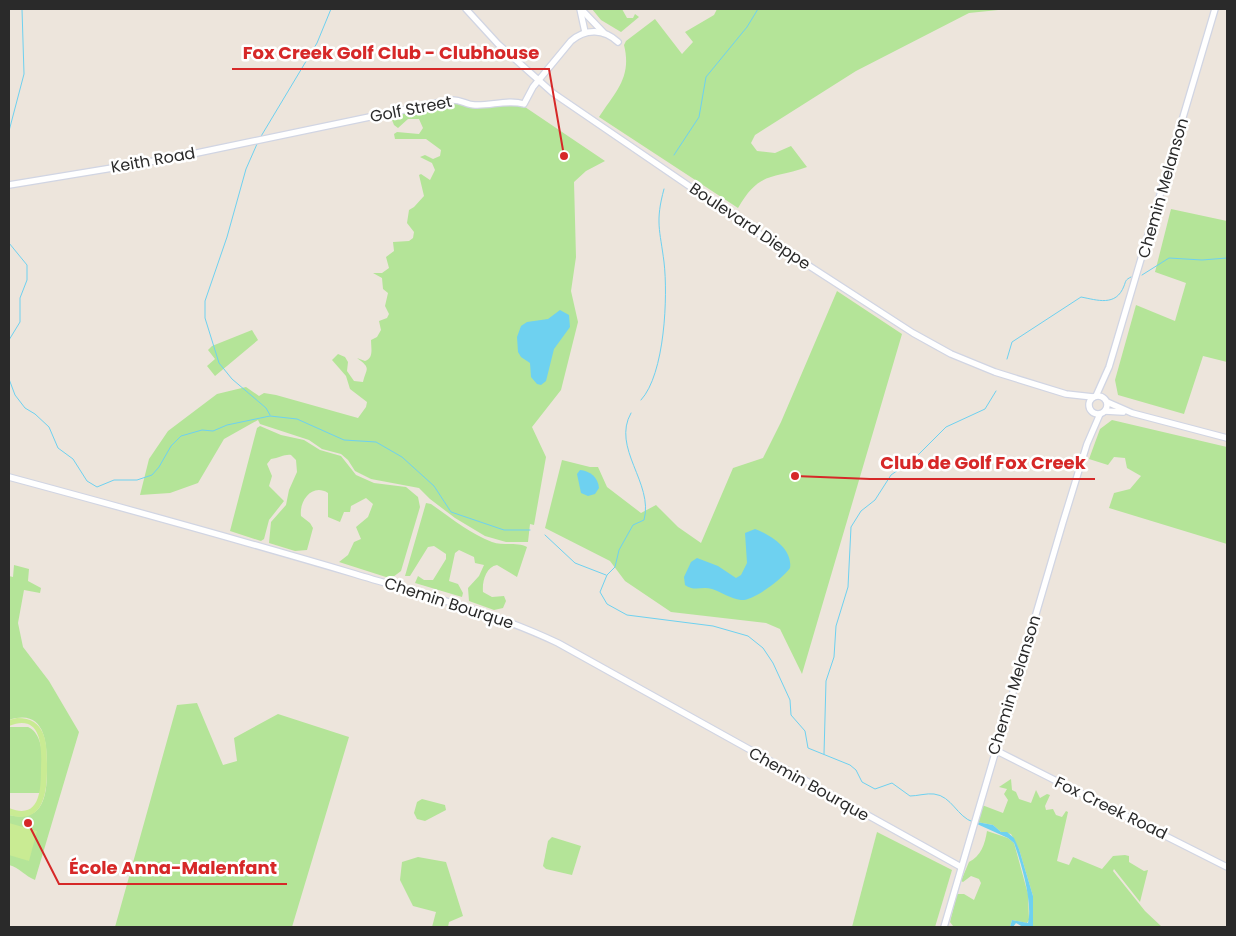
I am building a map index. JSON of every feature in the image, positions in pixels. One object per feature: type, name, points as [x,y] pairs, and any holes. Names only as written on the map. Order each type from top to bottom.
[{"type":"street","name":"Boulevard Dieppe","points":[[466,9],[498,44],[538,81],[749,227],[913,334],[974,365],[1066,394]]},
{"type":"street","points":[[581,9],[585,32]]},
{"type":"street","points":[[581,9],[604,33],[618,42]]},
{"type":"street","name":"Chemin Melanson","points":[[1109,368],[1215,9]]},
{"type":"street","points":[[538,81],[572,41],[585,32],[604,33]]},
{"type":"street","name":"Golf Street","points":[[297,131],[451,100],[459,100],[472,105],[512,102],[524,104],[538,81]]},
{"type":"street","name":"Keith Road","points":[[9,185],[173,158],[297,131]]},
{"type":"street","points":[[1087,444],[1089,403],[1109,368]]},
{"type":"street","points":[[1087,444],[1103,412],[1109,368]]},
{"type":"street","points":[[1066,394],[1094,396],[1132,413],[1227,438]]},
{"type":"street","points":[[1066,394],[1082,401],[1090,410],[1132,413]]},
{"type":"street","name":"Chemin Melanson","points":[[944,927],[1087,444]]},
{"type":"street","name":"Chemin Bourque","points":[[9,476],[269,548],[466,606],[510,621],[558,644],[961,867]]},
{"type":"street","name":"Fox Creek Road","points":[[995,750],[1227,867]]},
{"type":"green space","points":[[592,9],[622,9],[627,18],[633,18],[635,14],[639,17],[621,32],[601,20]]},
{"type":"green space","points":[[717,9],[1008,9],[969,13],[856,71],[755,135],[751,143],[757,151],[775,153],[791,146],[807,167],[760,182],[753,187],[738,208],[599,117],[621,83],[624,75],[626,56],[624,45],[626,41],[655,19],[682,54],[693,42],[685,32],[714,15]]},
{"type":"green space","points":[[456,102],[472,108],[511,105],[525,107],[605,161],[586,171],[574,182],[576,257],[571,291],[578,322],[561,390],[532,427],[546,457],[534,525],[530,524],[528,542],[506,542],[485,536],[455,518],[419,488],[371,479],[355,471],[348,460],[341,454],[322,449],[309,440],[260,424],[258,420],[224,439],[198,483],[170,493],[140,495],[149,459],[168,431],[217,394],[246,387],[259,396],[264,393],[276,395],[358,418],[366,407],[367,402],[350,389],[346,376],[332,360],[338,354],[345,357],[348,362],[347,371],[354,381],[363,382],[367,369],[365,364],[357,358],[365,361],[370,358],[371,340],[377,337],[381,330],[379,321],[387,318],[389,314],[385,306],[388,293],[383,289],[382,278],[373,273],[382,273],[389,268],[386,257],[394,251],[393,242],[409,241],[413,238],[414,232],[407,223],[409,210],[424,196],[419,175],[421,174],[430,180],[435,170],[432,163],[420,157],[425,155],[433,159],[440,156],[441,150],[426,139],[395,139],[394,134],[397,132],[419,134],[423,128],[419,119],[408,119],[398,128],[392,120],[396,114]]},
{"type":"green space","points":[[1171,209],[1227,221],[1227,362],[1203,356],[1184,414],[1118,395],[1115,380],[1136,305],[1175,321],[1186,283],[1155,272]]},
{"type":"green space","points":[[837,291],[902,334],[802,674],[780,629],[766,623],[671,612],[625,581],[610,561],[545,528],[562,460],[590,467],[598,467],[607,487],[641,513],[656,505],[678,527],[701,543],[733,468],[763,458],[781,422]]},
{"type":"green space","points":[[252,330],[258,340],[215,376],[207,366],[215,359],[208,350],[212,346]]},
{"type":"green space","points":[[1112,420],[1227,447],[1227,544],[1109,508],[1114,493],[1130,489],[1141,476],[1127,468],[1125,458],[1114,457],[1108,465],[1089,459],[1100,429]]},
{"type":"green space","points":[[260,426],[281,435],[304,440],[320,450],[341,456],[356,475],[374,483],[406,487],[418,497],[420,507],[401,571],[389,578],[339,562],[348,555],[354,542],[361,539],[356,527],[368,517],[373,504],[366,498],[351,506],[350,512],[344,512],[340,522],[328,517],[328,493],[317,490],[312,492],[304,499],[301,510],[301,516],[313,528],[307,550],[295,551],[269,543],[271,522],[286,505],[289,490],[297,472],[296,460],[291,455],[271,459],[267,464],[272,476],[269,486],[284,501],[269,520],[264,539],[261,541],[230,531],[257,428]]},
{"type":"green space","points":[[426,503],[431,504],[460,525],[492,542],[527,547],[517,577],[497,565],[487,572],[483,583],[483,592],[492,597],[504,596],[506,601],[503,608],[494,610],[469,601],[468,588],[479,576],[484,565],[475,563],[474,557],[459,550],[455,553],[449,581],[458,584],[463,593],[462,597],[415,583],[418,576],[424,580],[433,580],[446,559],[446,554],[434,546],[428,547],[410,576],[405,576]]},
{"type":"green space","points":[[14,565],[29,569],[28,581],[41,588],[40,593],[24,590],[18,623],[23,647],[49,681],[79,732],[35,880],[9,865],[9,815],[30,815],[41,805],[46,788],[47,769],[45,739],[37,724],[31,719],[9,720],[9,576],[13,577]]},
{"type":"green space","points":[[197,703],[223,765],[237,761],[234,738],[278,714],[349,737],[292,927],[115,927],[177,705]]},
{"type":"green space","points":[[17,718],[27,719],[40,728],[46,743],[47,760],[46,788],[41,805],[29,816],[20,817],[9,815],[9,808],[20,811],[28,810],[37,800],[40,784],[41,750],[37,734],[28,724],[20,723],[9,726],[9,720]]},
{"type":"green space","points":[[9,727],[28,727],[34,731],[38,738],[42,756],[41,793],[9,793]]},
{"type":"green space","points":[[1011,779],[1012,790],[1016,792],[1019,799],[1031,803],[1036,790],[1040,798],[1047,794],[1050,795],[1045,806],[1046,810],[1053,809],[1056,815],[1062,817],[1066,811],[1068,812],[1057,861],[1069,865],[1073,857],[1102,869],[1113,856],[1125,855],[1129,856],[1129,862],[1144,871],[1148,870],[1140,902],[1114,869],[1113,871],[1145,911],[1162,927],[1033,927],[1033,896],[1019,849],[1011,834],[1001,832],[993,825],[977,822],[982,805],[1003,813],[1008,800],[1004,794],[1007,789],[999,787]]},
{"type":"green space","points":[[422,799],[445,805],[446,810],[425,821],[417,819],[414,813],[417,802]]},
{"type":"green space","points":[[9,823],[37,831],[29,861],[9,855]]},
{"type":"green space","points":[[987,831],[1008,838],[1014,843],[1028,894],[1029,920],[1027,923],[1012,920],[1010,927],[953,926],[950,922],[957,894],[964,894],[974,900],[981,883],[979,879],[971,876],[963,882],[961,881],[969,862],[982,849]]},
{"type":"green space","points":[[877,832],[952,870],[935,927],[852,927]]},
{"type":"green space","points":[[552,837],[581,846],[572,875],[546,869],[543,866],[548,841]]},
{"type":"green space","points":[[418,857],[446,862],[463,916],[449,922],[448,927],[432,927],[436,912],[413,906],[400,880],[402,862]]},
{"type":"water","points":[[560,310],[569,315],[570,327],[554,349],[546,381],[541,385],[537,384],[531,377],[530,363],[521,357],[518,352],[517,337],[521,326],[527,322],[548,319]]},
{"type":"water","points":[[580,470],[590,473],[595,478],[599,488],[595,494],[588,496],[581,493],[577,474]]},
{"type":"water","points":[[755,529],[774,539],[788,555],[790,568],[775,583],[753,597],[741,600],[712,589],[695,589],[685,585],[684,577],[691,562],[697,558],[718,566],[736,578],[741,575],[747,563],[745,533]]},
{"type":"water","points":[[977,822],[993,825],[1001,832],[1007,832],[1014,838],[1033,896],[1033,927],[1023,927],[1016,923],[1013,927],[1010,927],[1012,920],[1028,923],[1029,914],[1026,883],[1014,843],[1008,838],[977,824]]},
{"type":"waterway","points":[[9,131],[24,74],[22,9]]},
{"type":"waterway","points":[[260,138],[317,43],[331,9]]},
{"type":"waterway","points":[[674,155],[699,117],[706,77],[747,27],[758,9]]},
{"type":"waterway","points":[[257,144],[246,169],[227,237],[205,301],[205,318],[219,363],[232,379],[266,408],[270,415]]},
{"type":"waterway","points":[[641,400],[649,388],[655,372],[663,334],[665,277],[659,218],[664,189]]},
{"type":"waterway","points":[[9,243],[27,265],[27,280],[20,298],[20,322],[9,340]]},
{"type":"waterway","points":[[1142,275],[1169,258],[1202,260],[1227,258]]},
{"type":"waterway","points":[[1007,359],[1012,342],[1081,297],[1093,300],[1111,300],[1121,293],[1126,281],[1131,277]]},
{"type":"waterway","points":[[9,379],[15,395],[25,408],[35,414],[49,427],[58,448],[73,459],[87,481],[97,487],[114,480],[137,480],[152,475],[171,446],[181,436],[202,430],[213,431],[227,425],[270,416],[297,419],[344,440],[376,442],[402,457],[434,486],[451,512],[504,530],[530,530]]},
{"type":"waterway","points":[[824,754],[826,681],[834,657],[836,626],[848,587],[851,527],[861,511],[875,500],[891,475],[915,458],[946,427],[985,409],[996,391]]},
{"type":"waterway","points":[[631,413],[626,426],[626,439],[643,493],[645,506],[644,520],[633,525],[619,550],[615,567],[607,575],[600,592],[607,604],[627,615],[713,626],[748,636],[763,648],[773,663],[790,700],[791,715],[805,731],[808,748],[850,765],[856,770],[862,782],[875,789],[892,783],[910,796],[931,794],[940,796],[973,822]]},
{"type":"waterway","points":[[545,535],[575,563],[606,575]]},
{"type":"place","name":"Fox Creek Golf Club - Clubhouse","points":[[564,156]]},
{"type":"place","name":"Club de Golf Fox Creek","points":[[795,476]]},
{"type":"place","name":"École Anna-Malenfant","points":[[28,823]]}]
